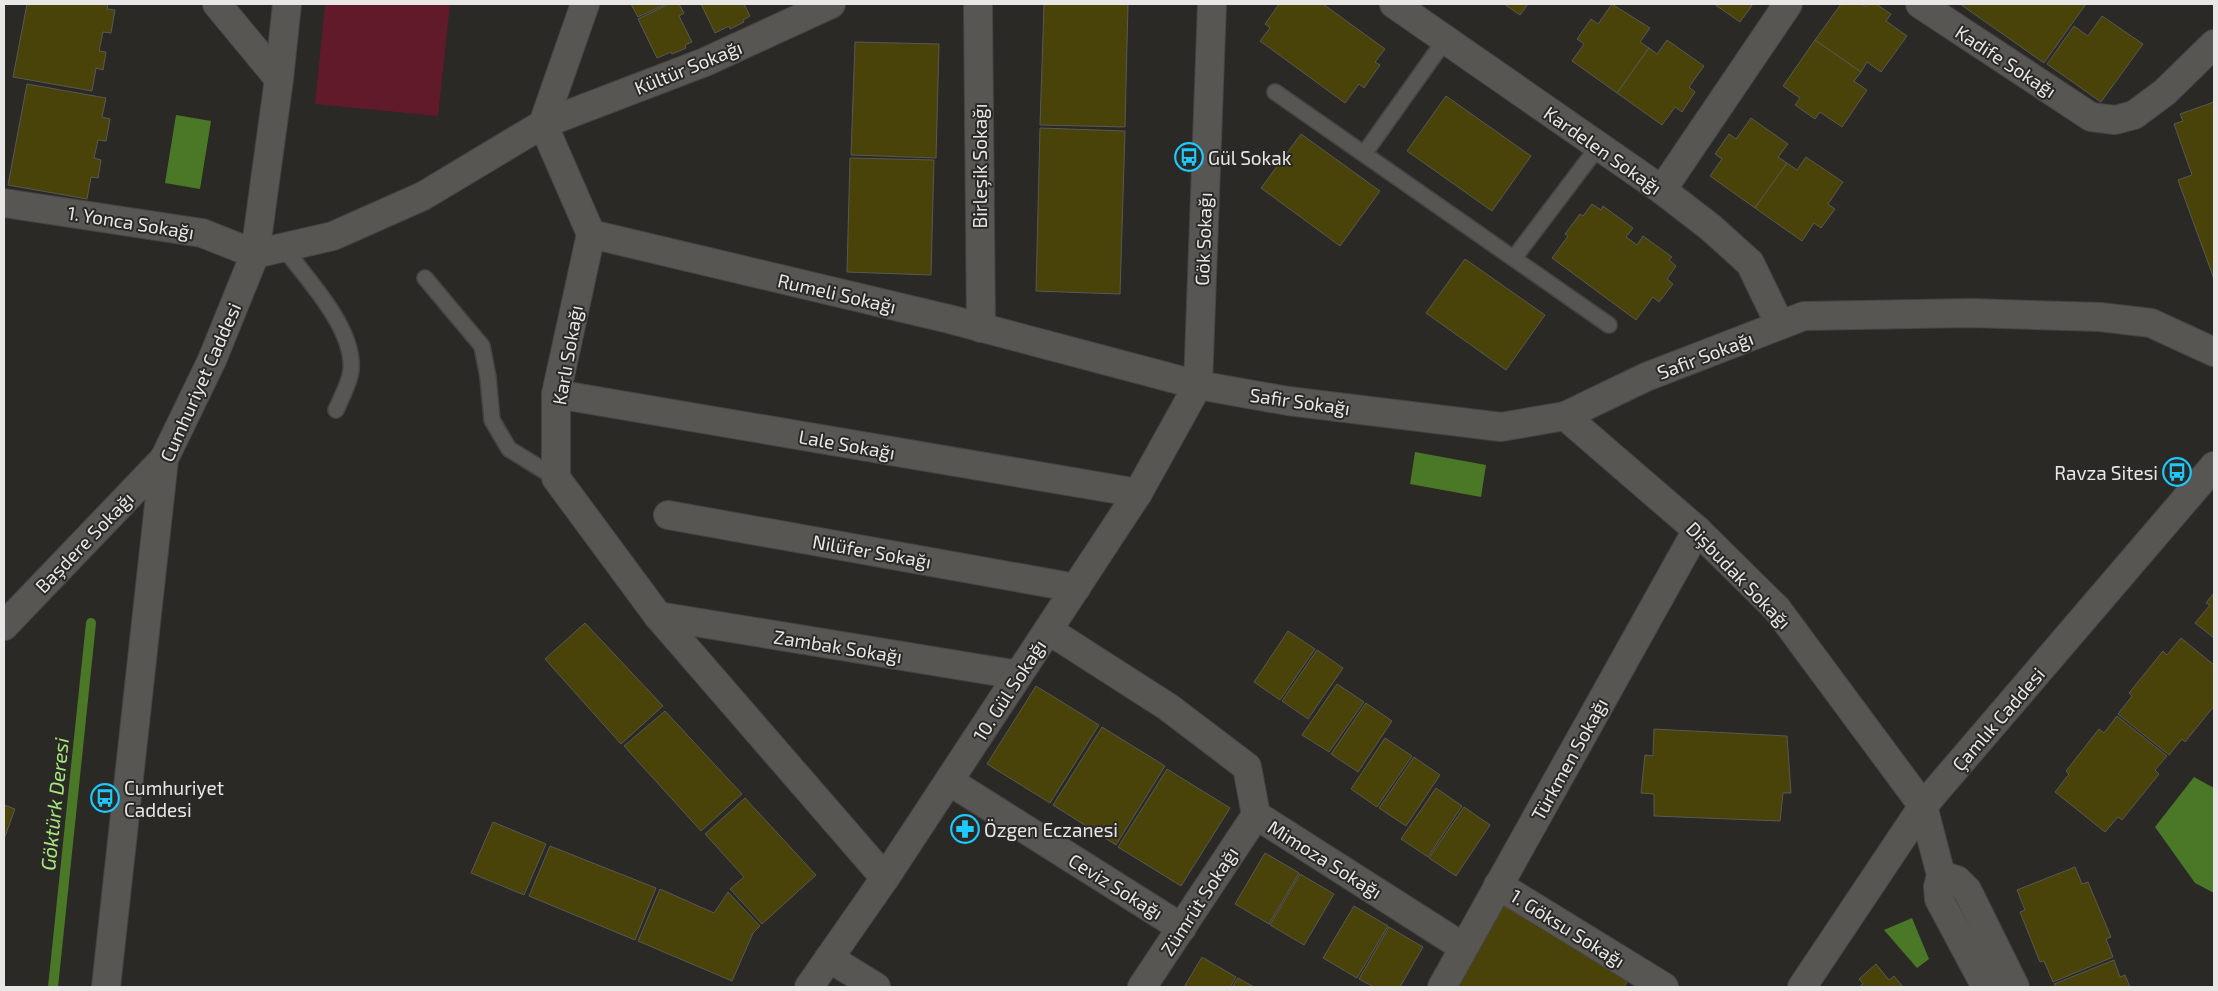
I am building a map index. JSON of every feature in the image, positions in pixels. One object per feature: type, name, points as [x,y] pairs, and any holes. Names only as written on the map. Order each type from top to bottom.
[{"type":"street","points":[[217,4],[279,79]]},
{"type":"street","name":"Cumhuriyet Caddesi","points":[[106,987],[164,459],[212,360],[254,254],[279,79],[286,4]]},
{"type":"street","points":[[254,254],[333,236],[423,196],[543,124],[586,4]]},
{"type":"street","name":"Kültür Sokağı","points":[[543,124],[705,62],[831,4]]},
{"type":"street","name":"Birleşik Sokağı","points":[[978,4],[980,328]]},
{"type":"street","name":"Gök Sokağı","points":[[1198,385],[1212,4]]},
{"type":"street","name":"Kardelen Sokağı","points":[[1394,4],[1662,190],[1710,227],[1750,263],[1780,326]]},
{"type":"street","points":[[1662,190],[1788,4]]},
{"type":"street","name":"Kadife Sokağı","points":[[1920,4],[2091,117],[2115,120],[2134,115],[2165,92],[2214,44]]},
{"type":"street","points":[[543,124],[591,234]]},
{"type":"street","name":"1. Yonca Sokağı","points":[[4,203],[202,232],[254,254]]},
{"type":"street","name":"Rumeli Sokağı","points":[[591,234],[980,328],[1198,385]]},
{"type":"street","name":"Karlı Sokağı","points":[[556,478],[556,394],[591,234]]},
{"type":"street","name":"Safir Sokağı","points":[[1198,385],[1288,401],[1501,427],[1565,416],[1646,377],[1804,316],[1971,313],[2100,317],[2151,323],[2214,352]]},
{"type":"street","name":"10. Gül Sokağı","points":[[809,987],[885,878],[1138,493],[1198,385]]},
{"type":"street","name":"Lale Sokağı","points":[[556,394],[1138,493]]},
{"type":"street","name":"Dişbudak Sokağı","points":[[1565,416],[1697,530],[1777,609],[1923,806]]},
{"type":"street","name":"Başdere Sokağı","points":[[4,626],[164,459]]},
{"type":"street","name":"Çamlık Caddesi","points":[[1802,987],[1923,806],[2214,466]]},
{"type":"street","points":[[556,478],[658,616],[885,878]]},
{"type":"street","name":"Nilüfer Sokağı","points":[[668,516],[1076,588]]},
{"type":"street","name":"Türkmen Sokağı","points":[[1442,987],[1697,530]]},
{"type":"street","name":"Zambak Sokağı","points":[[658,616],[1018,676]]},
{"type":"street","name":"Mimoza Sokağı","points":[[1048,630],[1168,706],[1247,767],[1256,815],[1463,947]]},
{"type":"street","name":"Ceviz Sokağı","points":[[949,781],[1182,928]]},
{"type":"street","points":[[1923,806],[1941,875],[1938,887],[1939,899],[1986,987]]},
{"type":"street","name":"Zümrüt Sokağı","points":[[1142,987],[1256,815]]},
{"type":"street","points":[[1941,875],[1957,880],[1966,890],[2015,987]]},
{"type":"street","name":"1. Göksu Sokağı","points":[[1498,886],[1664,987]]},
{"type":"street","points":[[829,958],[876,987]]},
{"type":"lane","points":[[1364,154],[1445,40]]},
{"type":"lane","points":[[1275,92],[1609,325]]},
{"type":"lane","points":[[1514,258],[1598,147]]},
{"type":"lane","points":[[283,247],[338,321],[351,349],[352,372],[336,410]]},
{"type":"lane","points":[[425,278],[482,346],[492,420],[509,449],[556,478]]},
{"type":"shaded area","points":[[325,4],[450,4],[438,116],[315,104]]},
{"type":"shaded area","points":[[176,115],[211,121],[200,189],[165,183]]},
{"type":"shaded area","points":[[1415,452],[1486,465],[1481,497],[1410,484]]},
{"type":"shaded area","points":[[2194,777],[2214,788],[2214,893],[2195,883],[2155,827]]},
{"type":"shaded area","points":[[1912,918],[1929,959],[1917,968],[1884,930]]},
{"type":"building","points":[[27,4],[108,4],[107,9],[115,10],[111,33],[103,32],[99,51],[106,52],[103,70],[96,68],[92,91],[13,77]]},
{"type":"building","points":[[631,4],[666,4],[638,17]]},
{"type":"building","points":[[669,4],[679,4],[684,13],[679,16],[692,42],[685,45],[686,48],[657,58],[638,19]]},
{"type":"building","points":[[701,4],[744,4],[750,16],[743,20],[744,22],[730,29],[729,26],[715,33]]},
{"type":"building","points":[[1044,4],[1128,4],[1125,127],[1040,125]]},
{"type":"building","points":[[1279,4],[1323,4],[1385,49],[1375,62],[1380,65],[1364,88],[1359,84],[1345,103],[1260,41],[1270,28],[1265,24]]},
{"type":"building","points":[[1504,4],[1528,4],[1520,15]]},
{"type":"building","points":[[1612,4],[1650,28],[1640,42],[1649,48],[1617,93],[1572,61],[1584,44],[1577,39],[1591,19],[1598,24]]},
{"type":"building","points":[[1714,4],[1753,4],[1740,22]]},
{"type":"building","points":[[1841,4],[1862,4],[1866,7],[1868,4],[1876,4],[1891,14],[1886,21],[1907,36],[1881,72],[1867,62],[1861,72],[1815,40]]},
{"type":"building","points":[[1960,4],[2086,4],[2044,63]]},
{"type":"building","points":[[2102,16],[2143,44],[2101,102],[2047,64],[2074,26],[2088,36]]},
{"type":"building","points":[[1667,40],[1704,66],[1689,87],[1695,92],[1682,112],[1675,107],[1662,125],[1617,93],[1649,48],[1657,54]]},
{"type":"building","points":[[1815,40],[1861,72],[1854,81],[1867,90],[1842,127],[1820,112],[1815,119],[1795,105],[1800,98],[1783,86]]},
{"type":"building","points":[[855,42],[939,44],[936,158],[851,155]]},
{"type":"building","points":[[27,84],[106,98],[102,117],[110,119],[106,141],[98,140],[94,158],[101,160],[98,178],[91,177],[87,199],[8,185]]},
{"type":"building","points":[[1446,96],[1531,156],[1492,211],[1407,151]]},
{"type":"building","points":[[2214,102],[2214,279],[2178,180],[2192,175],[2174,124],[2183,121],[2180,114]]},
{"type":"building","points":[[1751,118],[1788,144],[1778,157],[1787,163],[1755,208],[1710,176],[1722,159],[1715,154],[1729,134],[1736,139]]},
{"type":"building","points":[[1040,128],[1125,131],[1120,294],[1036,291]]},
{"type":"building","points":[[1301,134],[1380,191],[1340,246],[1261,188]]},
{"type":"building","points":[[1806,157],[1843,182],[1828,204],[1835,209],[1821,228],[1814,223],[1802,241],[1755,208],[1787,163],[1797,170]]},
{"type":"building","points":[[850,158],[934,160],[931,275],[847,272]]},
{"type":"building","points":[[1592,204],[1601,210],[1603,206],[1633,228],[1626,237],[1637,245],[1643,236],[1672,257],[1669,260],[1676,266],[1667,279],[1673,284],[1659,302],[1653,297],[1636,320],[1552,258],[1568,236],[1565,234],[1580,214],[1583,216]]},
{"type":"building","points":[[1465,259],[1545,315],[1506,370],[1426,313]]},
{"type":"building","points":[[2214,593],[2214,638],[2195,623],[2210,605],[2206,603]]},
{"type":"building","points":[[585,623],[663,706],[621,744],[545,659]]},
{"type":"building","points":[[1288,631],[1315,649],[1280,700],[1254,682]]},
{"type":"building","points":[[2181,638],[2214,665],[2214,706],[2185,742],[2182,739],[2169,755],[2118,714],[2132,696],[2129,693],[2163,651],[2167,655]]},
{"type":"building","points":[[1317,650],[1343,668],[1308,719],[1282,701]]},
{"type":"building","points":[[1337,684],[1364,702],[1329,752],[1302,735]]},
{"type":"building","points":[[1036,686],[1099,725],[1050,803],[987,764]]},
{"type":"building","points":[[1366,703],[1392,721],[1358,772],[1331,754]]},
{"type":"building","points":[[665,711],[742,794],[701,831],[624,746]]},
{"type":"building","points":[[2117,716],[2167,756],[2155,770],[2159,774],[2122,820],[2118,817],[2105,832],[2055,792],[2069,774],[2066,771],[2099,729],[2104,733]]},
{"type":"building","points":[[1102,727],[1165,766],[1116,845],[1053,805]]},
{"type":"building","points":[[1654,729],[1787,736],[1791,793],[1783,793],[1780,821],[1654,816],[1654,794],[1641,793],[1645,755],[1653,756]]},
{"type":"building","points":[[1385,738],[1412,756],[1377,807],[1351,789]]},
{"type":"building","points":[[1414,757],[1440,775],[1406,826],[1379,808]]},
{"type":"building","points":[[1167,769],[1230,808],[1181,886],[1118,847]]},
{"type":"building","points":[[1436,788],[1462,806],[1428,857],[1401,839]]},
{"type":"building","points":[[745,798],[816,875],[762,924],[730,889],[744,877],[705,834]]},
{"type":"building","points":[[4,805],[15,809],[4,839]]},
{"type":"building","points":[[1464,807],[1490,825],[1456,876],[1429,858]]},
{"type":"building","points":[[493,822],[546,844],[524,895],[471,873]]},
{"type":"building","points":[[550,846],[656,888],[635,940],[529,896]]},
{"type":"building","points":[[1265,853],[1299,873],[1269,924],[1235,904]]},
{"type":"building","points":[[2075,867],[2082,884],[2088,882],[2111,937],[2106,939],[2113,957],[2053,982],[2044,961],[2040,962],[2020,912],[2025,910],[2017,890]]},
{"type":"building","points":[[1300,874],[1334,894],[1304,945],[1270,925]]},
{"type":"building","points":[[660,889],[714,913],[728,892],[760,926],[753,933],[732,981],[638,941]]},
{"type":"building","points":[[1502,905],[1629,979],[1624,987],[1454,987]]},
{"type":"building","points":[[1354,906],[1388,926],[1357,978],[1323,958]]},
{"type":"building","points":[[1389,927],[1423,947],[1400,987],[1374,987],[1359,979]]},
{"type":"building","points":[[1202,957],[1236,977],[1230,987],[1184,987]]},
{"type":"building","points":[[2114,960],[2120,977],[2125,975],[2130,987],[2056,987],[2054,984]]},
{"type":"building","points":[[1876,964],[1889,980],[1894,976],[1903,987],[1859,987],[1863,984],[1859,979]]},
{"type":"building","points":[[1238,978],[1254,987],[1232,987]]},
{"type":"waterway","name":"Göktürk Deresi","points":[[53,987],[91,623]]},
{"type":"place","name":"Gül Sokak","points":[[1189,157]]},
{"type":"place","name":"Ravza Sitesi","points":[[2177,472]]},
{"type":"place","name":"Cumhuriyet Caddesi","points":[[105,798]]},
{"type":"place","name":"Özgen Eczanesi","points":[[965,829]]}]
